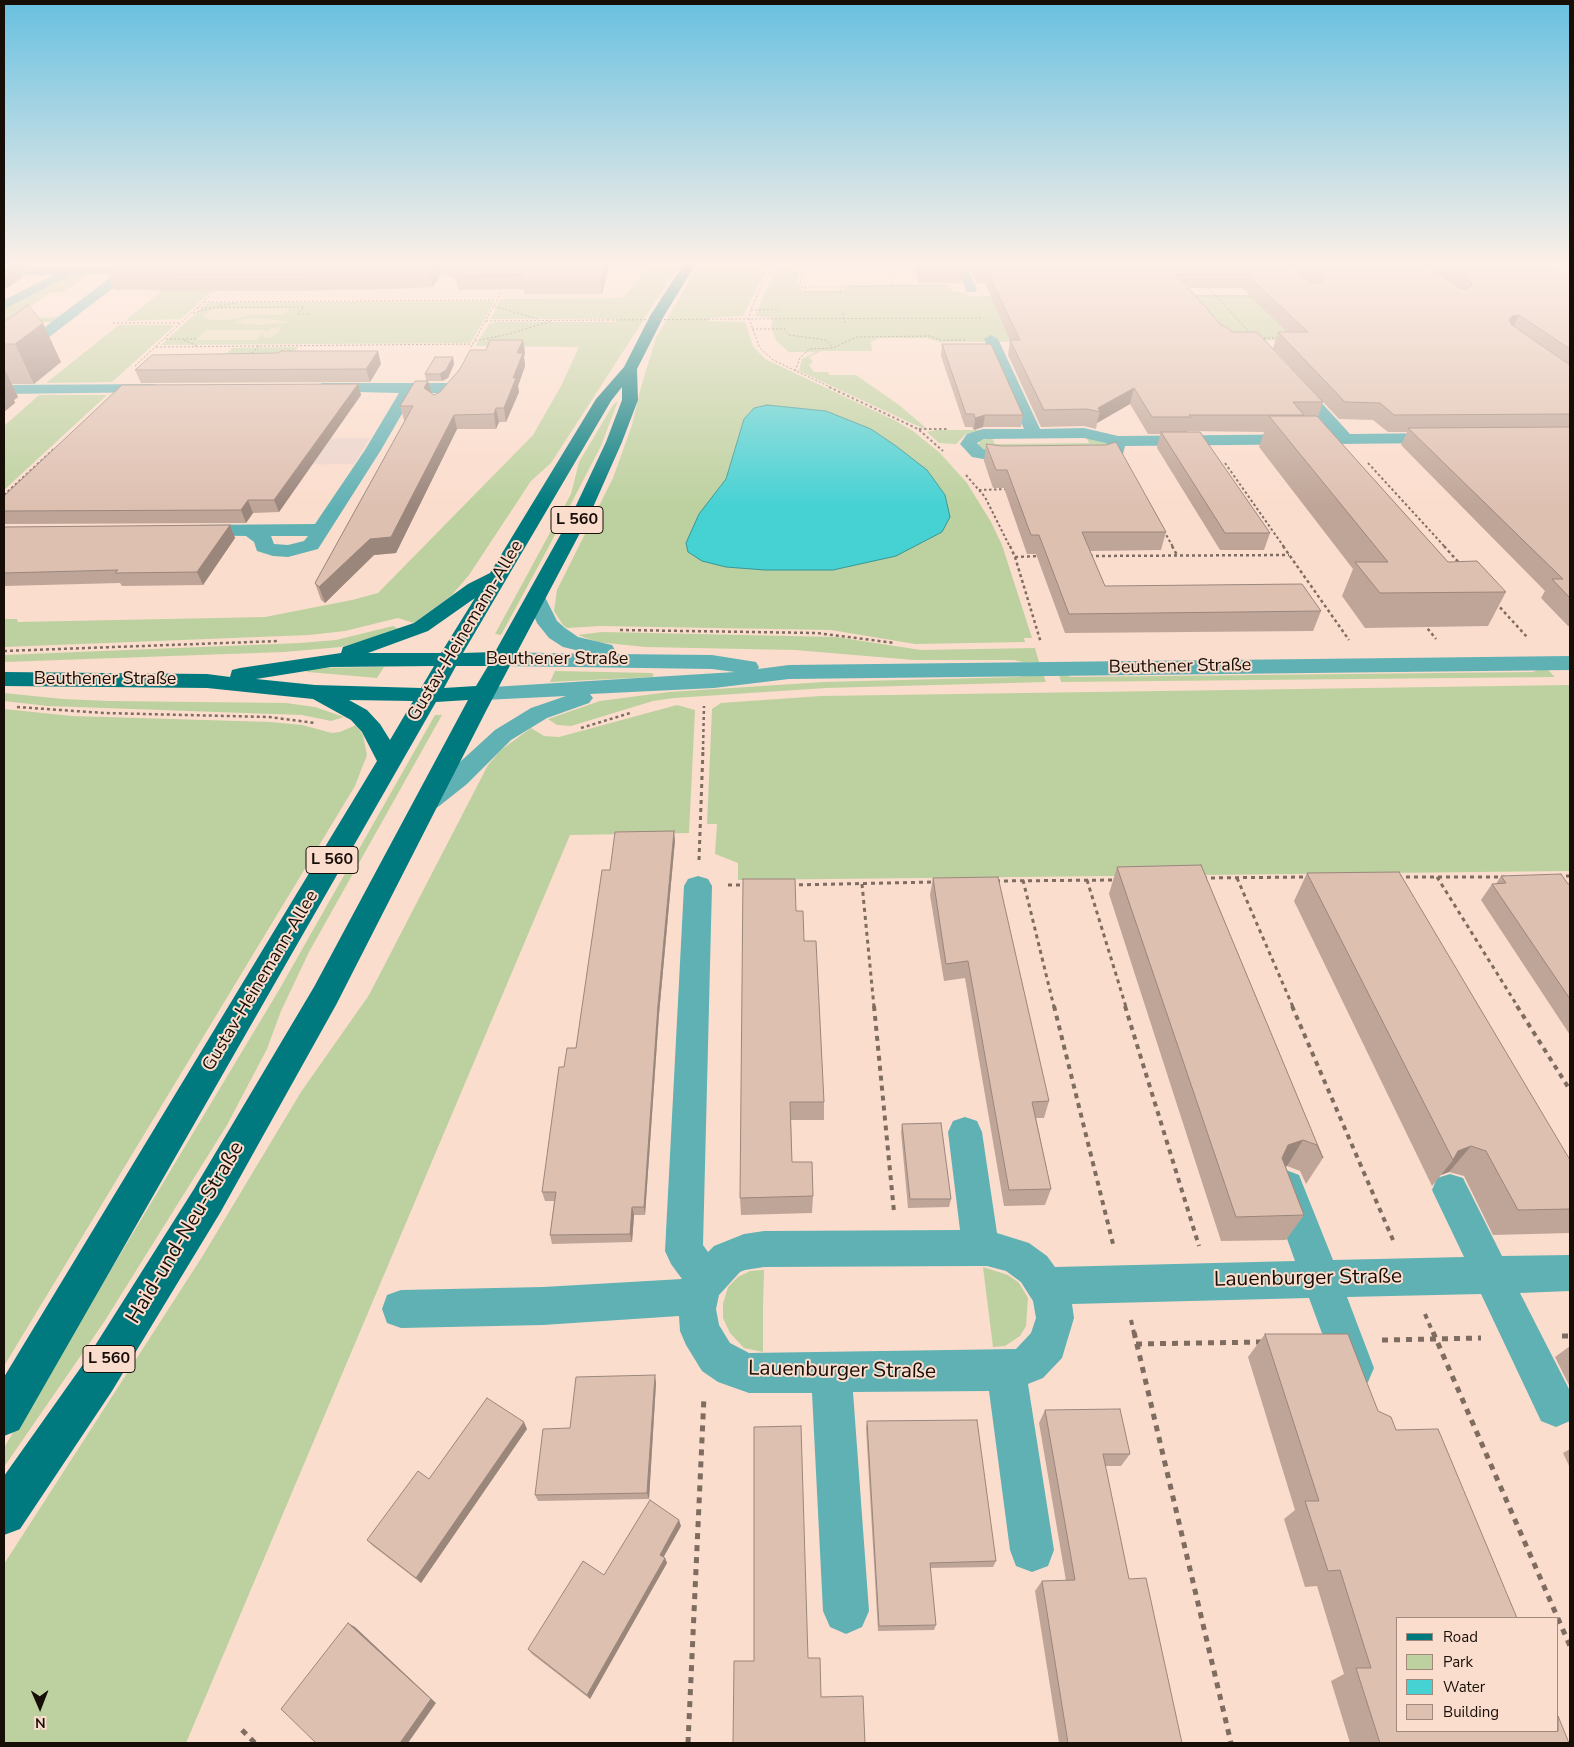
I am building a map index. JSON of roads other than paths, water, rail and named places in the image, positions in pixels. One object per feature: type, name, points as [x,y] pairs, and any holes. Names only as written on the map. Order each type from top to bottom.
[{"type":"main road","name":"Gustav-Heinemann-Allee","points":[[4,1415],[499,575],[604,399],[630,369],[643,344]]},
{"type":"main road","name":"Gustav-Heinemann-Allee","points":[[325,996],[502,659],[581,514],[614,442],[630,400],[630,369]]},
{"type":"main road","points":[[332,660],[421,627],[475,588],[499,575]]},
{"type":"main road","name":"Beuthener Straße","points":[[207,681],[332,660],[502,659]]},
{"type":"main road","name":"Beuthener Straße","points":[[4,680],[207,681],[315,692],[428,695],[484,693]]},
{"type":"main road","points":[[315,692],[335,700],[359,715],[372,729],[389,761]]},
{"type":"main road","name":"Haid-und-Neu-Straße","points":[[4,1513],[98,1377],[207,1201],[325,996]]},
{"type":"street","points":[[4,364],[31,344]]},
{"type":"street","points":[[310,388],[405,395],[438,402],[446,388],[455,381],[473,344]]},
{"type":"street","points":[[993,344],[1034,434]]},
{"type":"street","points":[[1260,344],[1346,438]]},
{"type":"street","points":[[4,390],[169,389]]},
{"type":"street","points":[[176,531],[249,530],[264,540],[264,547],[273,550],[288,551],[311,544],[322,530],[405,395]]},
{"type":"street","points":[[1115,441],[1118,444],[1117,450],[1102,456],[999,457],[978,453],[968,444],[974,437],[983,434],[1090,434],[1115,441],[1460,438]]},
{"type":"street","points":[[536,596],[548,623],[562,637],[632,660]]},
{"type":"street","name":"Beuthener Straße","points":[[502,659],[712,662],[789,672]]},
{"type":"street","name":"Beuthener Straße","points":[[484,693],[714,681],[789,672],[1561,663]]},
{"type":"street","points":[[429,800],[458,778],[503,735],[530,717],[589,696],[636,686]]},
{"type":"street","points":[[401,1309],[543,1306],[668,1297],[703,1289],[684,1251],[698,886]]},
{"type":"street","points":[[965,1132],[980,1248]]},
{"type":"street","points":[[1286,1184],[1366,1399]]},
{"type":"street","points":[[1450,1190],[1556,1406]]},
{"type":"street","name":"Lauenburger Straße","points":[[980,1248],[999,1250],[1016,1256],[1034,1269],[1050,1295],[1055,1318],[1048,1344],[1029,1364],[1006,1371],[749,1373],[732,1368],[716,1357],[700,1330],[697,1309],[703,1289],[727,1259],[744,1252],[764,1249],[980,1248]]},
{"type":"street","name":"Lauenburger Straße","points":[[1046,1286],[1570,1273]]},
{"type":"street","points":[[1006,1371],[1032,1550]]},
{"type":"street","points":[[831,1373],[846,1611]]},
{"type":"water","points":[[767,405],[826,411],[871,429],[896,446],[927,470],[945,495],[950,517],[942,532],[896,556],[833,570],[765,570],[726,567],[702,561],[688,552],[686,543],[699,514],[726,479],[744,419],[754,408]]}]
